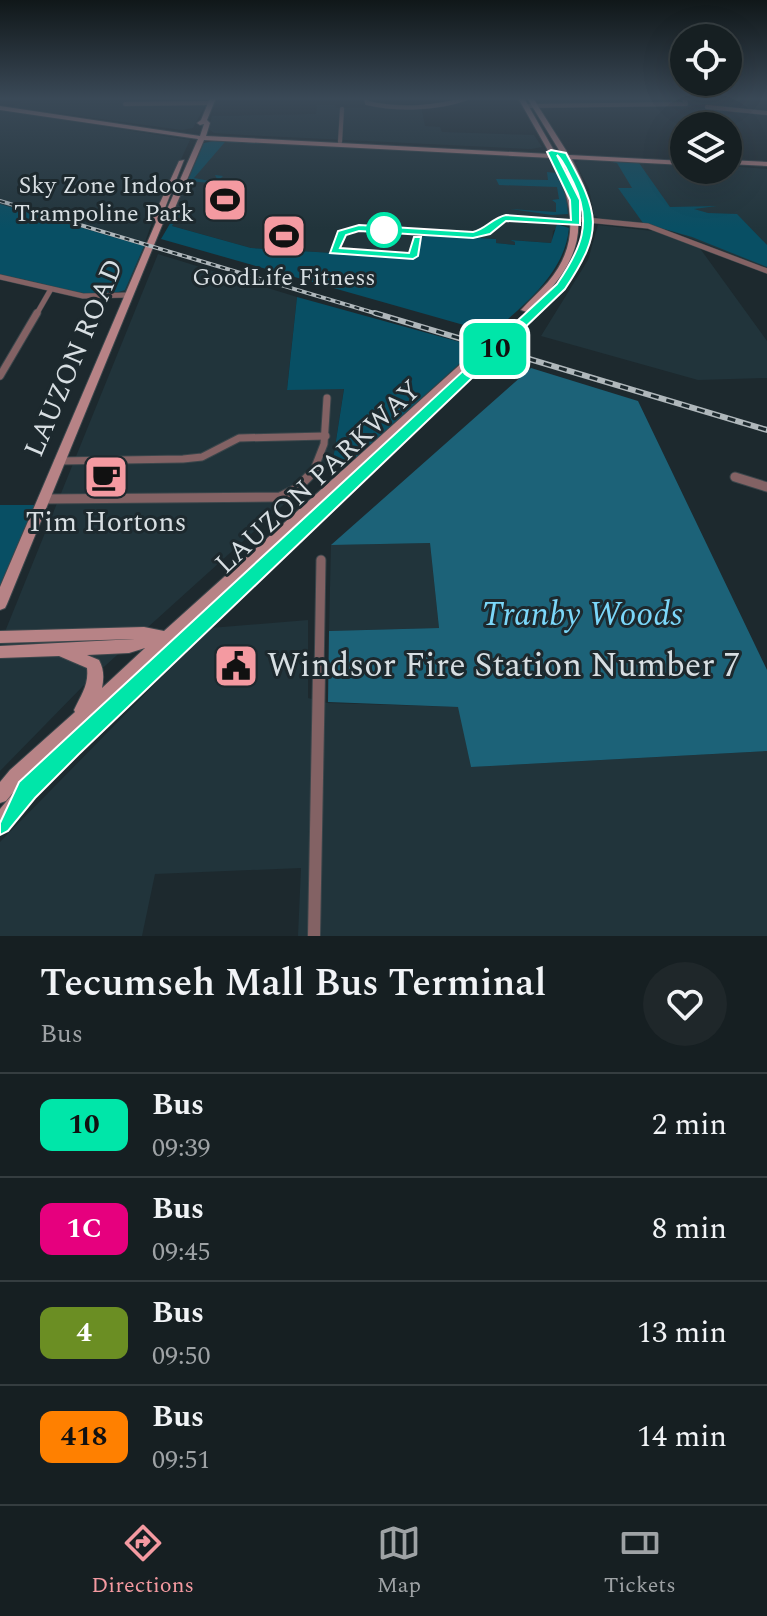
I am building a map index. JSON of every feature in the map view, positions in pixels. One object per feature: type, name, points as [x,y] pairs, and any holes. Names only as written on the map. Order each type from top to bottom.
[{"type":"main road","name":"LAUZON ROAD","points":[[0,604],[160,222],[157,218],[196,142]]},
{"type":"main road","points":[[323,142],[552,154]]},
{"type":"main road","points":[[334,142],[670,161]]},
{"type":"main road","points":[[545,142],[583,222]]},
{"type":"main road","points":[[556,142],[587,200],[583,222]]},
{"type":"main road","points":[[742,165],[767,166]]},
{"type":"main road","name":"LAUZON PARKWAY","points":[[0,795],[16,776],[72,725],[173,640],[552,296],[578,261],[583,222]]},
{"type":"main road","points":[[0,637],[144,633],[173,640]]},
{"type":"main road","points":[[0,652],[129,647],[173,640]]},
{"type":"main road","name":"LAUZON PARKWAY","points":[[0,823],[173,640]]},
{"type":"main road","points":[[59,650],[94,664],[98,677],[95,688],[72,725]]},
{"type":"street","points":[[583,222],[655,229],[767,271]]},
{"type":"street","points":[[0,277],[83,296],[129,295]]},
{"type":"street","points":[[0,376],[51,289]]},
{"type":"street","points":[[42,499],[280,497],[294,491],[324,458],[327,398]]},
{"type":"street","points":[[58,461],[183,459],[202,457],[239,438],[326,436]]},
{"type":"street","points":[[735,477],[767,487]]},
{"type":"street","points":[[314,936],[321,560]]},
{"type":"shaded area","points":[[0,142],[189,142],[154,217],[144,245],[149,247],[129,295],[83,296],[0,277]]},
{"type":"shaded area","points":[[225,142],[194,178],[210,181],[217,179],[215,175],[223,176],[220,179],[211,182],[188,180],[204,143],[229,142],[262,144]]},
{"type":"shaded area","points":[[245,142],[546,158],[552,161],[565,185],[571,211],[568,226],[562,224],[553,231],[552,243],[510,240],[516,242],[515,245],[495,243],[496,239],[427,235],[422,237],[416,258],[251,248],[172,226],[178,214],[171,217],[203,143]]},
{"type":"shaded area","points":[[381,142],[538,142],[542,147]]},
{"type":"shaded area","points":[[607,161],[639,163],[670,207],[717,206],[694,209],[737,214],[767,245],[767,267],[692,237],[643,223],[618,188],[632,188],[617,163]]},
{"type":"shaded area","points":[[575,162],[670,163],[670,184],[742,184],[742,167],[767,169],[767,268],[664,228],[598,218],[594,215],[589,189]]},
{"type":"shaded area","points":[[547,172],[556,173],[566,196],[568,214],[510,209],[556,212],[556,203],[552,200],[559,199],[557,187],[499,185],[496,179],[548,180]]},
{"type":"shaded area","points":[[0,204],[144,246],[125,290],[94,294],[0,276]]},
{"type":"shaded area","points":[[181,214],[172,226],[251,248],[416,258],[422,237],[427,235],[496,239],[496,243],[515,245],[510,240],[551,243],[557,224],[569,228],[566,244],[551,274],[492,333],[161,239],[175,215]]},
{"type":"shaded area","points":[[598,225],[662,232],[699,247],[767,341],[767,378],[698,380],[541,336],[588,260]]},
{"type":"shaded area","points":[[158,254],[297,297],[287,389],[344,388],[333,460],[85,684],[0,771],[0,644]]},
{"type":"shaded area","points":[[297,297],[478,347],[350,463],[333,460],[344,389],[287,390]]},
{"type":"shaded area","points":[[0,505],[39,505],[0,603]]},
{"type":"shaded area","points":[[430,543],[439,628],[329,631],[331,545]]},
{"type":"shaded area","points":[[308,620],[308,698],[328,703],[459,707],[471,767],[767,751],[767,936],[298,936],[301,868],[155,874],[142,936],[0,936],[0,842],[210,628]]},
{"type":"green space","name":"Tranby Woods","points":[[531,368],[638,401],[767,670],[767,751],[471,767],[458,707],[328,702],[329,631],[439,628],[430,543],[331,545]]},
{"type":"railway","points":[[0,201],[381,315]]},
{"type":"railway","points":[[375,313],[767,430]]},
{"type":"bus line","name":"10","points":[[0,823],[27,790],[71,747],[561,286],[578,261],[586,240],[590,220],[587,200],[562,153],[551,152],[575,200],[576,223],[506,218],[494,223],[494,227],[487,232],[473,235],[359,228],[341,233],[334,251],[413,256],[417,239]]},
{"type":"place","name":"Sky Zone Indoor Trampoline Park","points":[[225,200]]},
{"type":"place","name":"GoodLife Fitness","points":[[284,236]]},
{"type":"place","name":"Tim Hortons","points":[[106,477]]},
{"type":"place","name":"Windsor Fire Station Number 7","points":[[236,666]]}]
